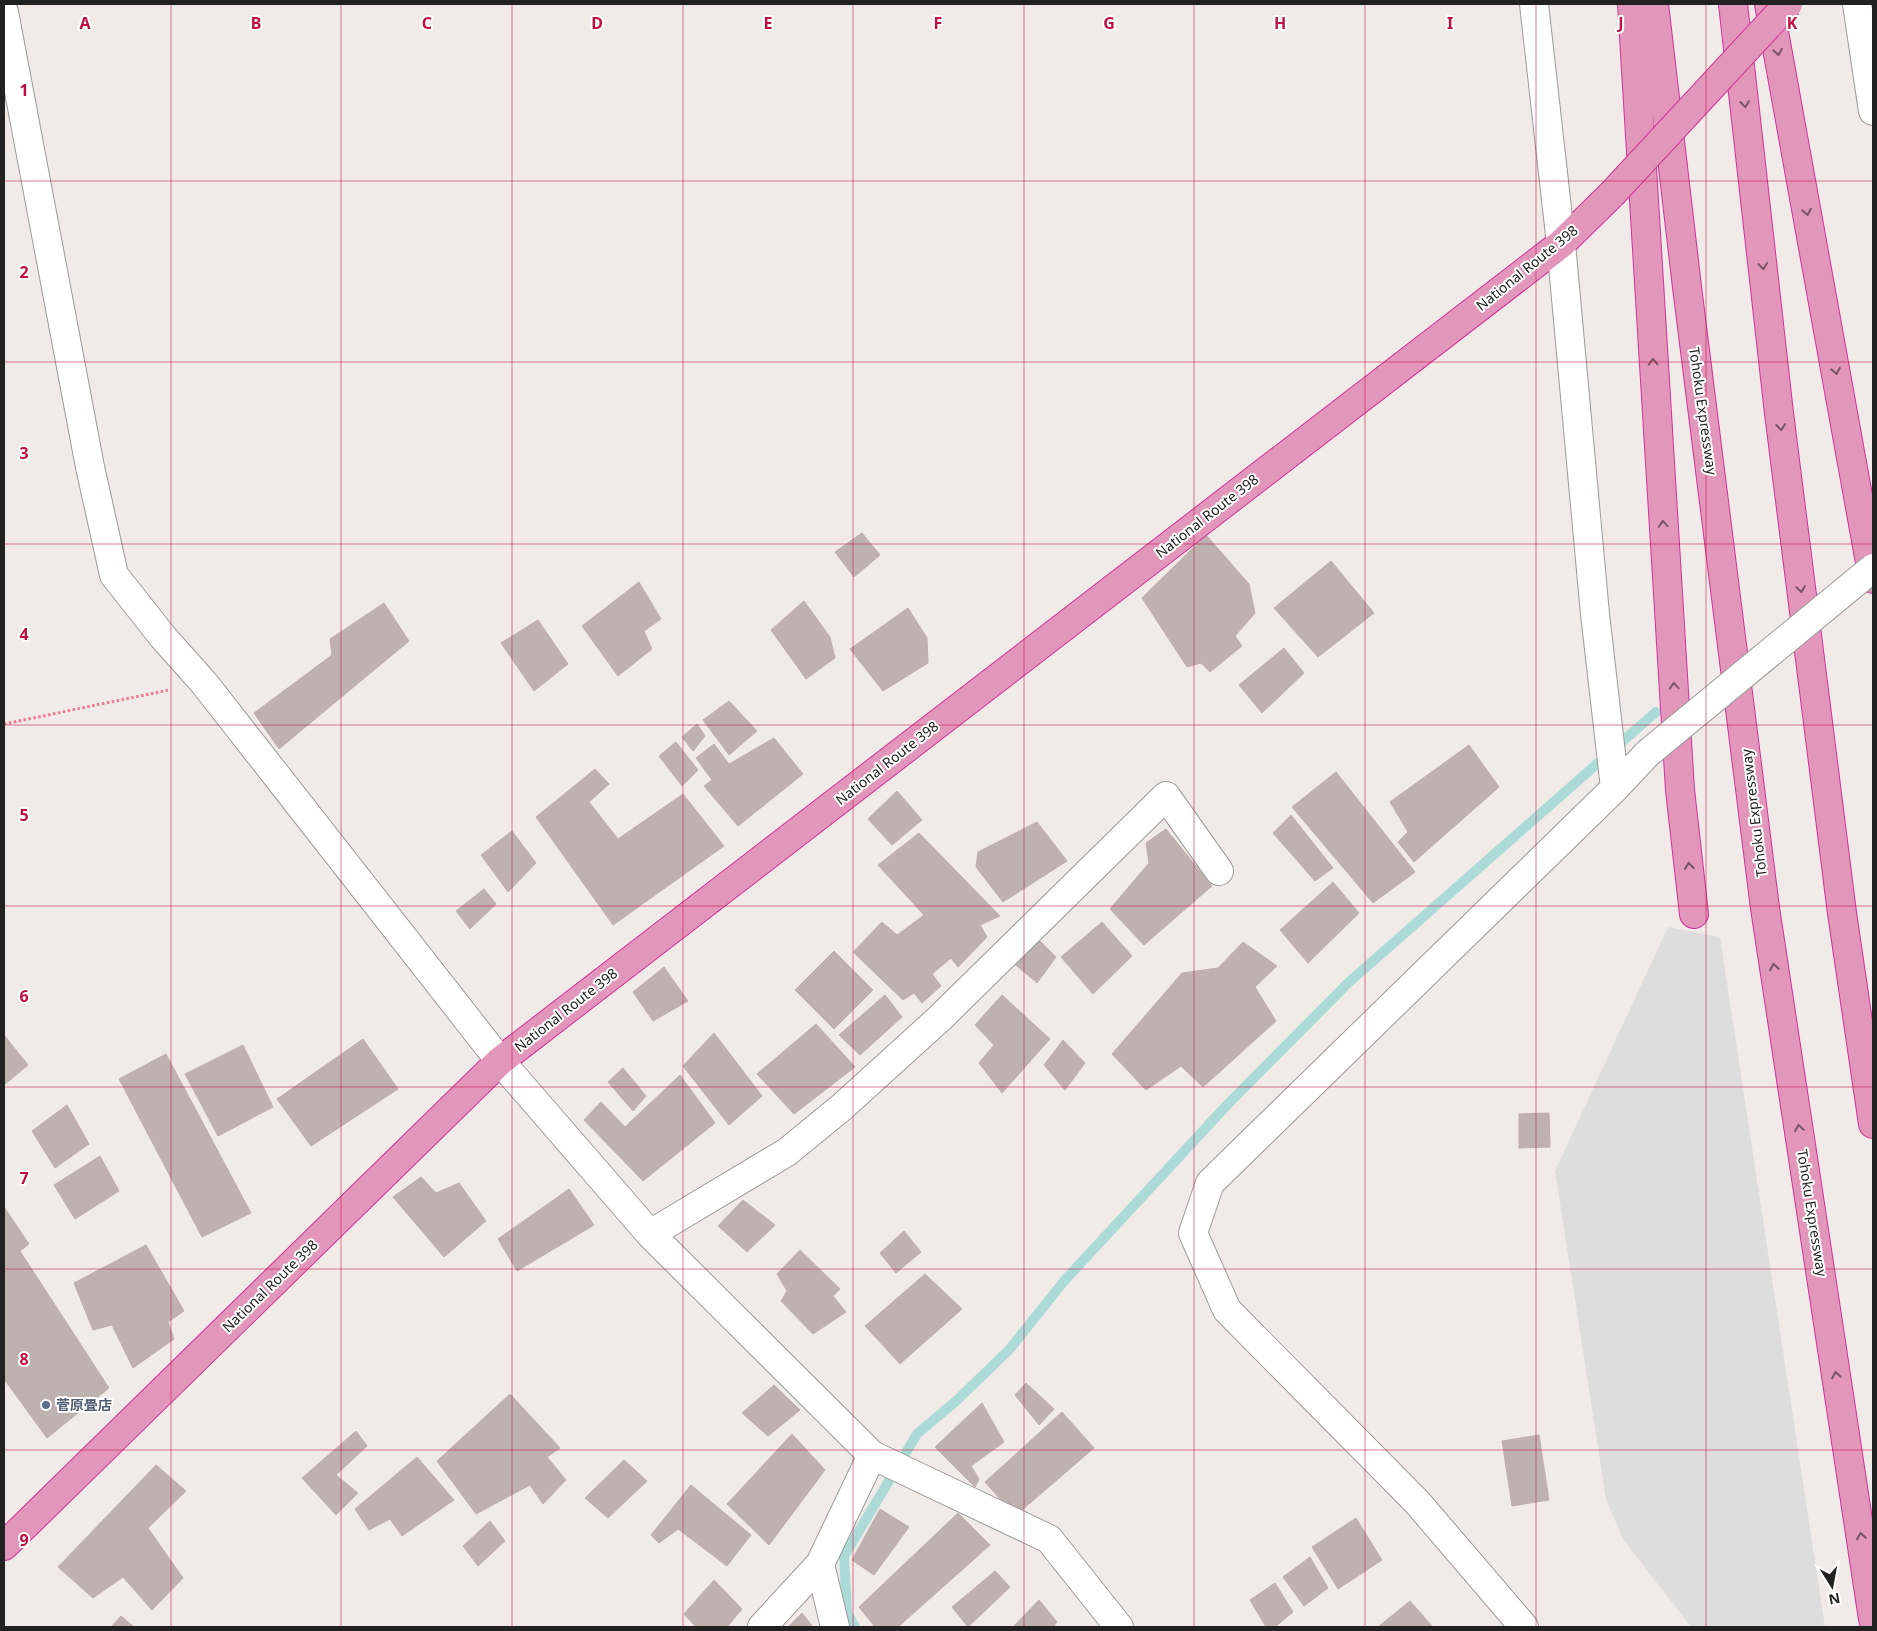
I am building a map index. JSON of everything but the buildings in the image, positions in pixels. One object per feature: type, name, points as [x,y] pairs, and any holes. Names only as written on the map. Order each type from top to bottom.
[{"type":"highway","points":[[1632,4],[1680,790],[1694,914]]},
{"type":"highway","name":"Tohoku Expressway","points":[[1654,4],[1687,287],[1765,908],[1873,1619]]},
{"type":"highway","points":[[1733,4],[1779,412],[1842,913],[1873,1124]]},
{"type":"highway","points":[[1769,4],[1873,579]]},
{"type":"highway","name":"National Route 398","points":[[4,1546],[500,1061],[1561,244],[1612,194],[1788,4]]},
{"type":"street","points":[[1534,4],[1561,244],[1595,614],[1615,788]]},
{"type":"street","points":[[1857,4],[1873,111]]},
{"type":"street","points":[[4,12],[90,468],[114,575],[163,637],[204,683],[500,1061],[650,1234],[874,1456],[1049,1539],[1119,1627]]},
{"type":"street","points":[[1524,1627],[1417,1502],[1227,1310],[1193,1233],[1210,1183],[1615,788],[1648,753],[1873,568]]},
{"type":"street","points":[[650,1234],[787,1152],[842,1107],[939,1019],[1166,796],[1219,871]]},
{"type":"street","points":[[762,1627],[820,1564],[874,1456]]},
{"type":"street","points":[[820,1564],[835,1627]]},
{"type":"path","points":[[4,724],[204,683]]},
{"type":"shaded area","points":[[1668,927],[1720,937],[1825,1627],[1691,1627],[1623,1539],[1606,1499],[1555,1171]]},
{"type":"waterway","points":[[855,1627],[847,1613],[844,1556],[917,1434],[956,1401],[1009,1350],[1065,1280],[1227,1105],[1348,983],[1656,712]]},
{"type":"place","name":"菅原畳店","points":[[46,1405]]}]
